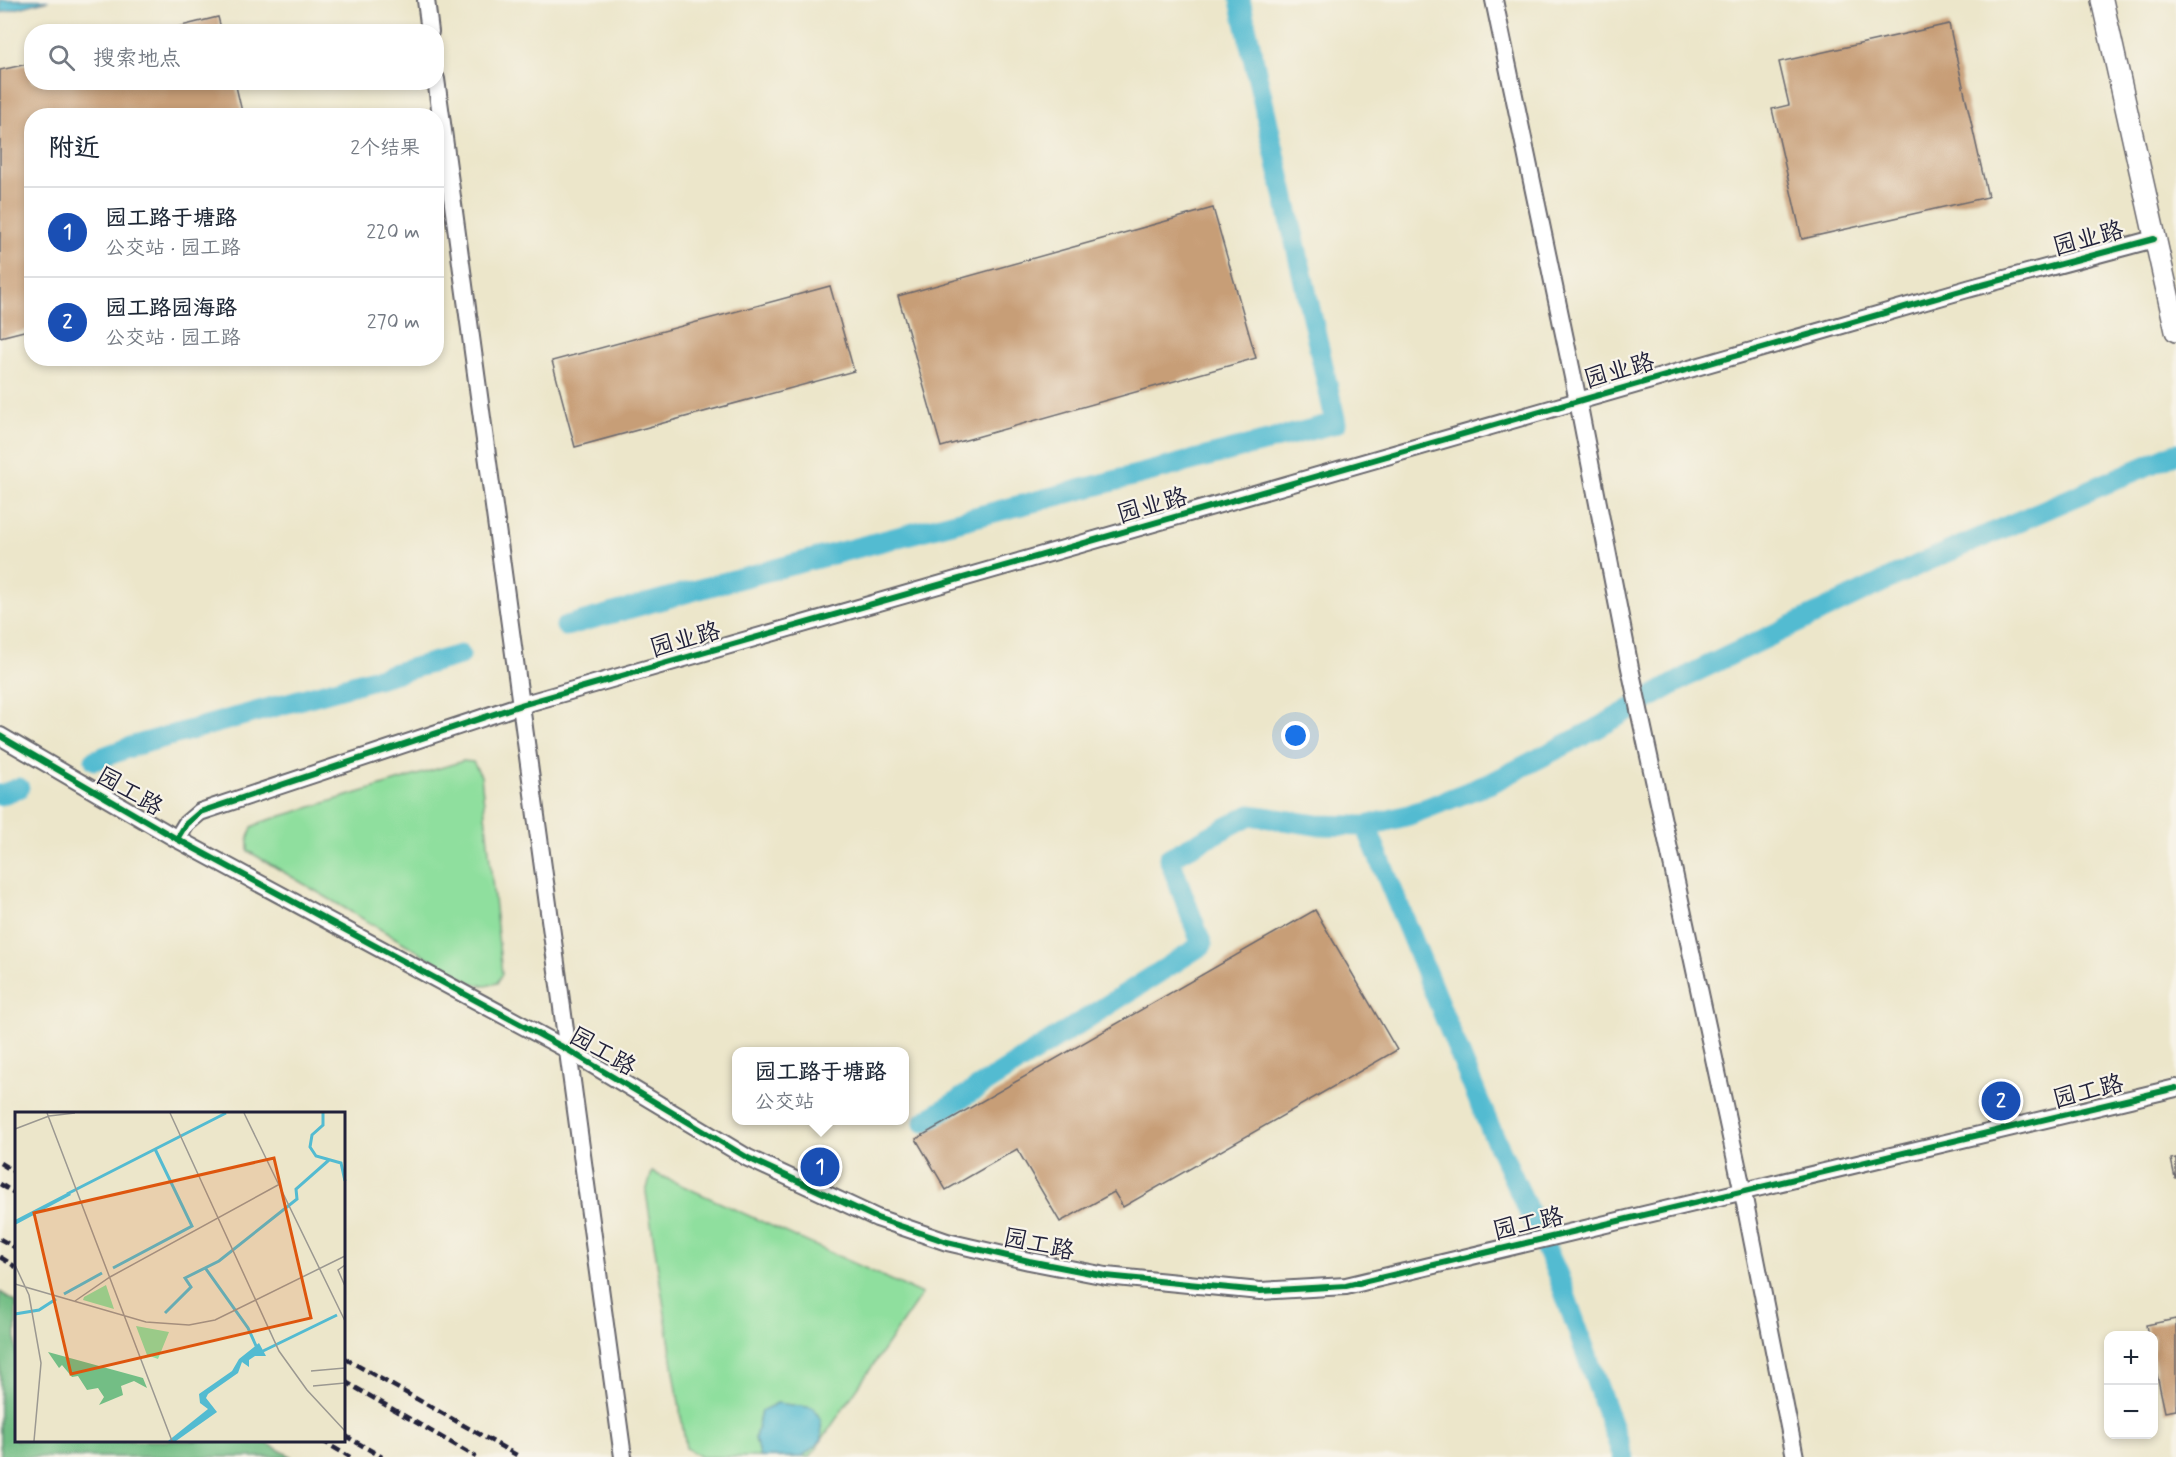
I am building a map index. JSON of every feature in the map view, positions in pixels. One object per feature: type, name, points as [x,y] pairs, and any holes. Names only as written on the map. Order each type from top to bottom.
[{"type":"street","points":[[426,0],[429,24]]},
{"type":"street","points":[[1494,0],[1578,401],[1642,729],[1743,1192],[1795,1457]]},
{"type":"street","points":[[2102,0],[2176,331]]},
{"type":"street","points":[[438,90],[440,108]]},
{"type":"street","points":[[444,137],[623,1457]]},
{"type":"street","name":"园业路","points":[[177,839],[186,824],[200,812],[522,705],[1971,288],[2154,239]]},
{"type":"street","name":"园工路","points":[[0,736],[177,839],[568,1050],[748,1158],[812,1190],[877,1218],[947,1242],[1106,1276],[1260,1291],[1346,1286],[2176,1088]]},
{"type":"green space","points":[[463,761],[473,762],[481,776],[502,974],[497,983],[486,986],[473,984],[248,851],[248,840],[252,827],[262,822]]},
{"type":"green space","points":[[652,1172],[922,1294],[810,1457],[700,1457],[686,1448],[646,1192]]},
{"type":"green space","points":[[0,1292],[15,1301],[15,1442],[265,1442],[292,1457],[0,1457]]},
{"type":"water","points":[[0,0],[49,0],[0,13]]},
{"type":"water","points":[[777,1403],[814,1408],[821,1421],[822,1440],[802,1457],[760,1457],[759,1455],[755,1438],[761,1411]]},
{"type":"building","points":[[218,17],[220,24],[190,24]]},
{"type":"building","points":[[1949,24],[1988,197],[1802,239],[1772,109],[1789,105],[1779,62]]},
{"type":"building","points":[[24,65],[24,90],[237,90],[241,108],[24,108],[24,331],[0,337],[0,70]]},
{"type":"building","points":[[1213,208],[1256,358],[941,447],[898,296]]},
{"type":"building","points":[[830,286],[854,371],[575,447],[552,361]]},
{"type":"building","points":[[1315,910],[1397,1050],[1123,1207],[1114,1192],[1060,1222],[1017,1149],[946,1190],[916,1139]]},
{"type":"building","points":[[2176,1158],[2176,1178],[2175,1178],[2171,1159]]},
{"type":"building","points":[[2176,1319],[2176,1410],[2165,1412],[2158,1380],[2158,1331],[2147,1331],[2146,1325]]},
{"type":"waterway","points":[[566,626],[718,584],[1336,423],[1240,0]]},
{"type":"waterway","points":[[924,1122],[1202,945],[1169,858],[1250,815],[1316,825],[1366,826],[1409,815],[1491,783],[1594,730],[1695,672],[1920,564],[2176,453]]},
{"type":"waterway","points":[[95,760],[133,746],[460,655]]},
{"type":"waterway","points":[[0,795],[19,788]]},
{"type":"waterway","points":[[1366,826],[1488,1123],[1558,1275],[1623,1457]]},
{"type":"railway","points":[[0,1163],[15,1172]]},
{"type":"railway","points":[[0,1184],[15,1193]]},
{"type":"railway","points":[[0,1239],[15,1247]]},
{"type":"railway","points":[[0,1257],[15,1266]]},
{"type":"railway","points":[[345,1359],[520,1457]]},
{"type":"railway","points":[[345,1382],[476,1457]]},
{"type":"railway","points":[[345,1436],[382,1457]]},
{"type":"railway","points":[[324,1442],[350,1457]]},
{"type":"cycle path","points":[[177,839],[186,824],[200,812],[521,705],[1971,288],[2154,239]]},
{"type":"cycle path","points":[[0,736],[177,839],[568,1050],[748,1158],[877,1218],[947,1242],[1106,1276],[1260,1291],[1346,1286],[2176,1088]]},
{"type":"place","name":"园工路园海路","points":[[2001,1101]]},
{"type":"place","name":"园工路于塘路","points":[[820,1167]]}]
